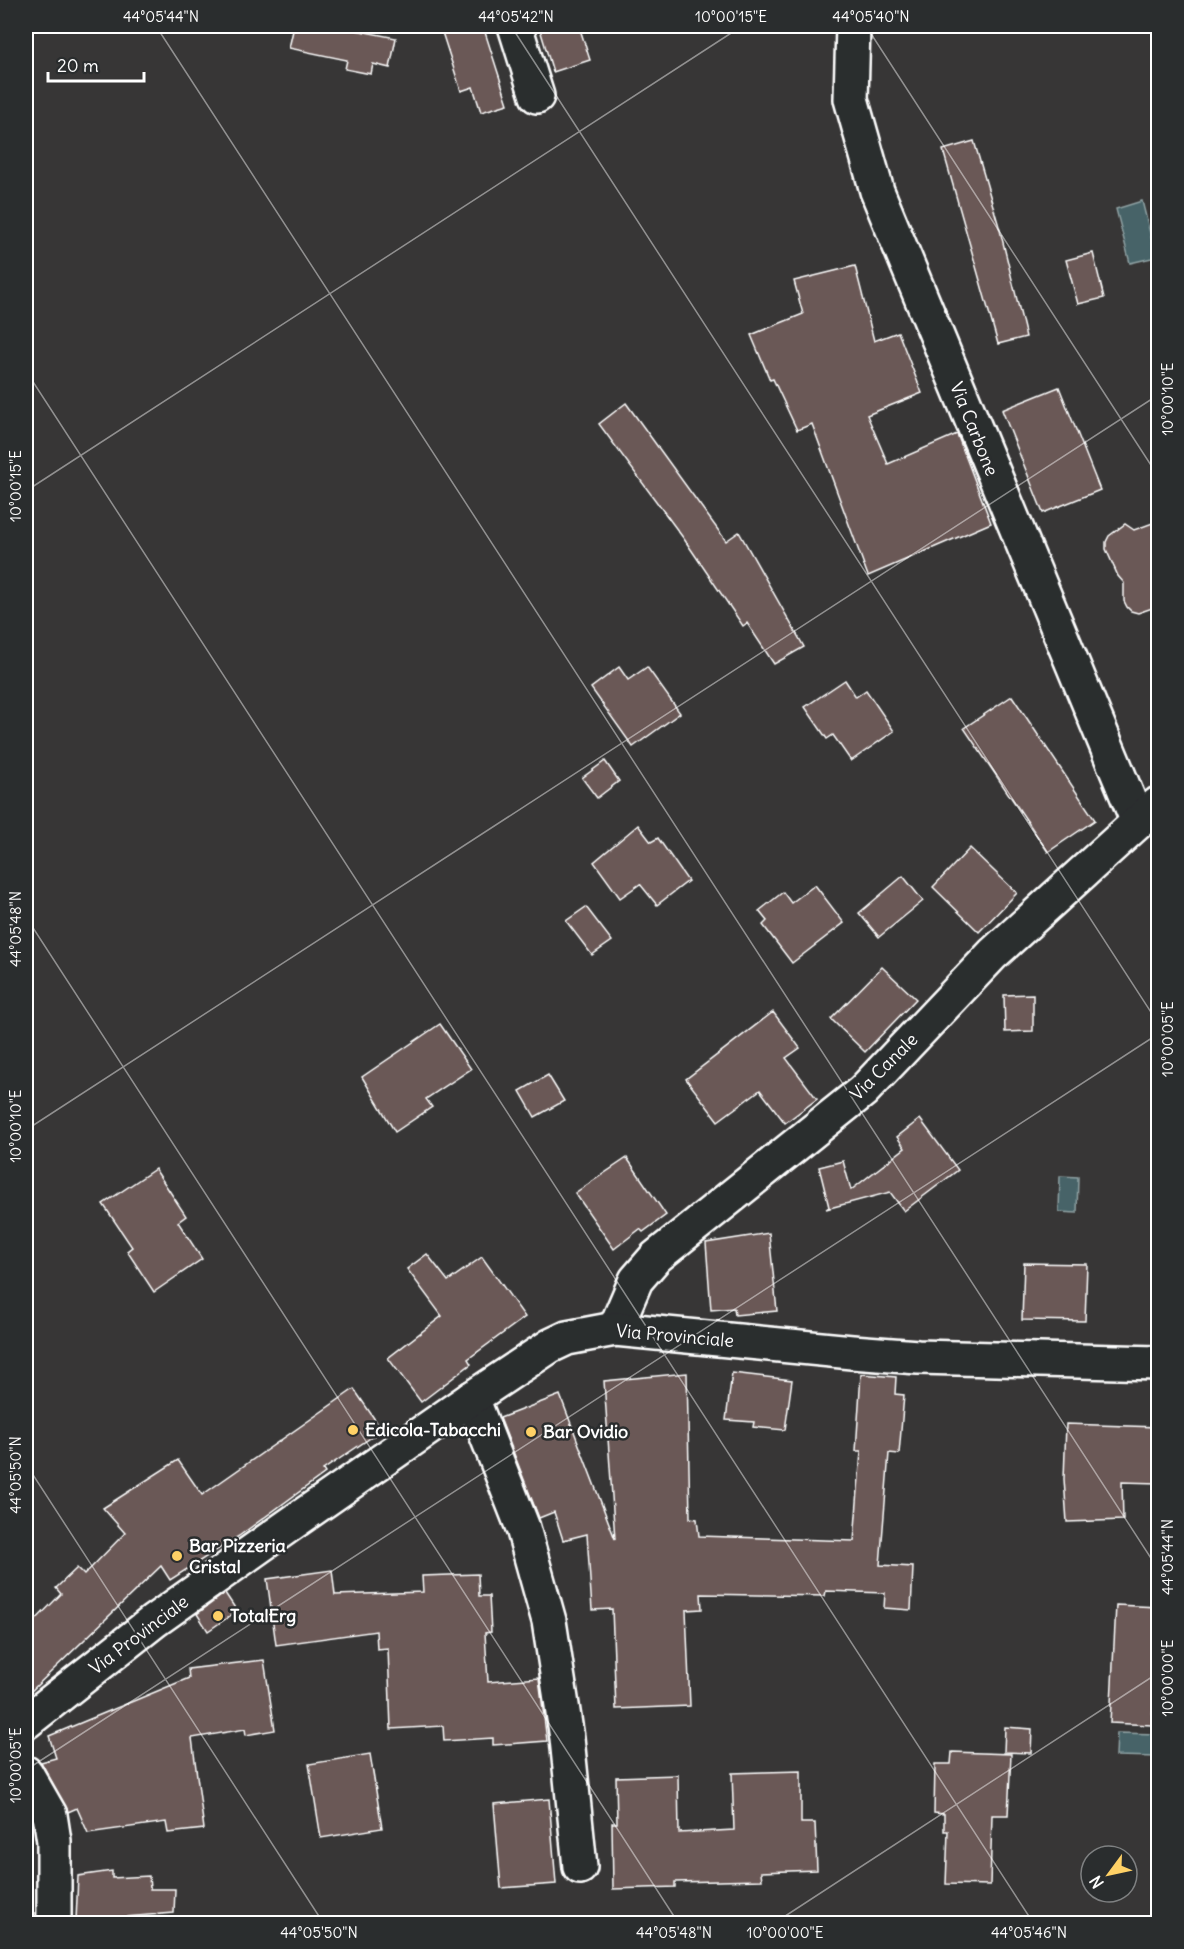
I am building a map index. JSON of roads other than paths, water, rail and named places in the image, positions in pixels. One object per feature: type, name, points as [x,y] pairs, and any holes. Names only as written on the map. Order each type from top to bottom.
[{"type":"street","points":[[515,26],[537,96]]},
{"type":"street","name":"Via Carbone","points":[[853,26],[851,99],[877,191],[1148,813]]},
{"type":"street","name":"Via Canale","points":[[615,1329],[636,1280],[656,1257],[863,1091],[993,954],[1148,813]]},
{"type":"street","name":"Via Provinciale","points":[[26,1722],[154,1622],[472,1398],[550,1346],[567,1338],[615,1329],[852,1353],[918,1357],[1158,1363]]},
{"type":"street","points":[[472,1398],[523,1528],[549,1621],[567,1738],[580,1867]]},
{"type":"street","points":[[26,1773],[50,1815],[54,1841],[54,1923]]},
{"type":"water","points":[[1142,201],[1156,257],[1130,263],[1116,209]]},
{"type":"water","points":[[1060,1176],[1078,1177],[1077,1213],[1059,1212]]},
{"type":"water","points":[[1117,1733],[1158,1734],[1158,1757],[1116,1756]]},
{"type":"place","name":"Edicola-Tabacchi","points":[[353,1430]]},
{"type":"place","name":"Bar Ovidio","points":[[531,1432]]},
{"type":"place","name":"Bar Pizzeria Cristal","points":[[177,1556]]},
{"type":"place","name":"TotalErg","points":[[218,1616]]}]
